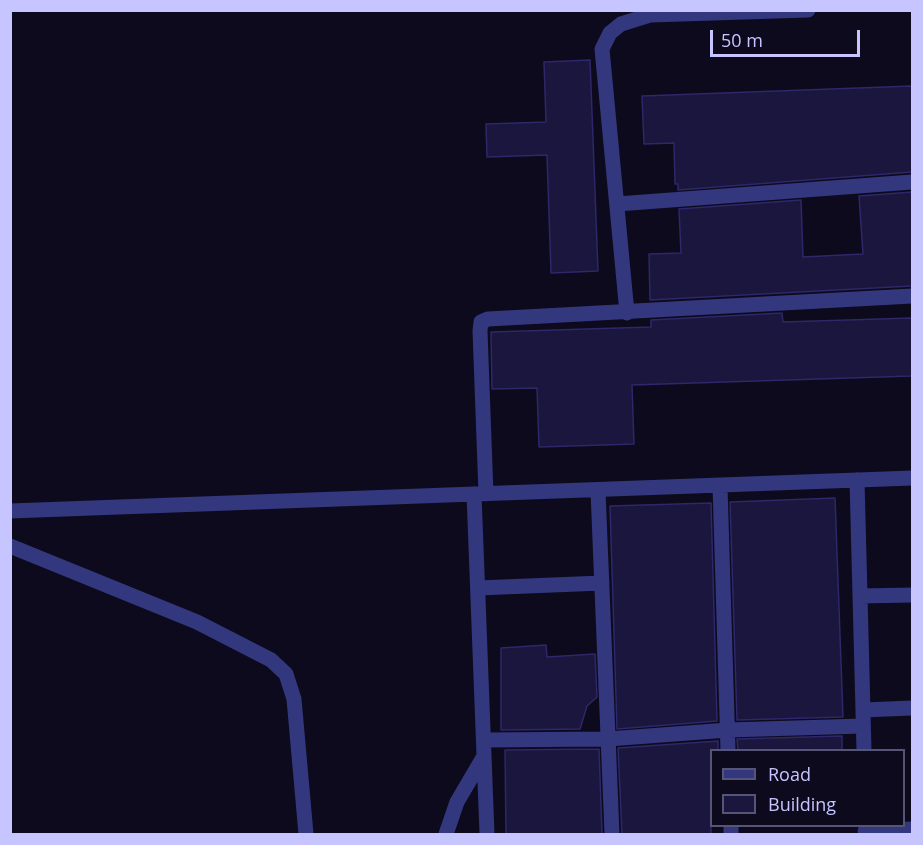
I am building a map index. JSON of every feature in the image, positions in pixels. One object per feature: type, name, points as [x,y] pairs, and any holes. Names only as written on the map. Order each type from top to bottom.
[{"type":"street","points":[[627,313],[603,49],[610,33],[621,24],[650,15],[808,10]]},
{"type":"street","points":[[617,204],[912,182]]},
{"type":"street","points":[[487,834],[478,588],[481,322],[488,319],[912,296]]},
{"type":"street","points":[[10,511],[912,478]]},
{"type":"street","points":[[857,480],[864,749]]},
{"type":"street","points":[[720,486],[729,749]]},
{"type":"street","points":[[598,491],[612,834]]},
{"type":"street","points":[[10,546],[197,622],[270,660],[286,674],[294,699],[306,834]]},
{"type":"street","points":[[478,588],[602,583]]},
{"type":"street","points":[[860,596],[912,595]]},
{"type":"street","points":[[863,710],[912,708]]},
{"type":"street","points":[[484,740],[608,739],[728,730],[863,726]]},
{"type":"street","points":[[446,834],[457,802],[484,756]]},
{"type":"street","points":[[865,830],[912,829]]},
{"type":"building","points":[[590,60],[598,271],[551,273],[547,155],[487,157],[486,124],[546,122],[544,62]]},
{"type":"building","points":[[912,86],[912,172],[678,190],[678,184],[675,184],[674,143],[644,144],[642,96]]},
{"type":"building","points":[[912,192],[912,286],[650,300],[649,254],[681,253],[679,209],[801,200],[803,257],[863,254],[859,196]]},
{"type":"building","points":[[782,313],[783,322],[912,318],[912,376],[632,385],[634,444],[539,447],[537,388],[492,389],[491,332],[651,327],[651,320]]},
{"type":"building","points":[[835,498],[843,717],[737,720],[730,502]]},
{"type":"building","points":[[711,503],[717,721],[617,729],[610,506]]},
{"type":"building","points":[[546,645],[547,657],[595,654],[597,697],[587,706],[580,729],[501,730],[501,648]]},
{"type":"building","points":[[842,736],[842,749],[738,749],[737,739]]},
{"type":"building","points":[[718,741],[718,749],[710,749],[711,834],[622,834],[618,748]]},
{"type":"building","points":[[599,749],[602,834],[506,834],[505,750]]}]
